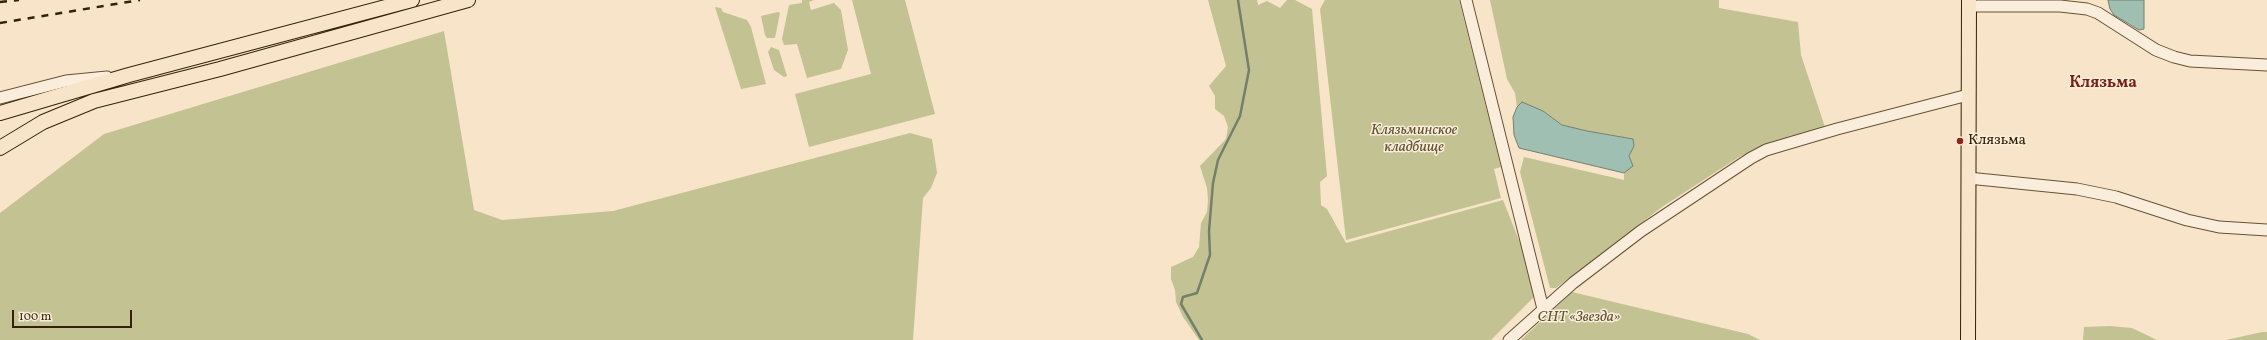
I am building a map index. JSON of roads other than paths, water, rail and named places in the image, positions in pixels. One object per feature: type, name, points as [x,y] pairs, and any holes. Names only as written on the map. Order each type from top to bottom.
[{"type":"main road","points":[[0,114],[129,74],[158,68],[412,0]]},
{"type":"main road","points":[[0,148],[43,122],[87,104],[220,69],[468,0]]},
{"type":"main road","points":[[1968,340],[1969,3]]},
{"type":"street","points":[[1466,0],[1543,309]]},
{"type":"street","points":[[1969,3],[2060,6],[2087,9],[2098,13],[2156,50],[2174,57],[2190,61],[2267,65]]},
{"type":"street","points":[[0,98],[66,81],[129,74]]},
{"type":"street","points":[[1510,340],[1543,309],[1641,231],[1751,158],[1766,150],[1837,129],[1968,95]]},
{"type":"street","points":[[1968,178],[2077,189],[2116,198],[2206,224],[2267,230]]},
{"type":"waterway","points":[[1202,340],[1181,304],[1183,297],[1197,293],[1210,255],[1209,231],[1213,183],[1218,160],[1240,116],[1249,70],[1238,0]]},
{"type":"railway","points":[[0,2],[19,0]]},
{"type":"railway","points":[[0,23],[140,0]]},
{"type":"place","name":"Клязьма","points":[[1960,141]]},
{"type":"district","name":"Клязьма","points":[[2103,84]]},
{"type":"park label","name":"Клязьминское кладбище","points":[[1414,140]]},
{"type":"park label","name":"СНТ «Звезда»","points":[[1579,318]]}]
